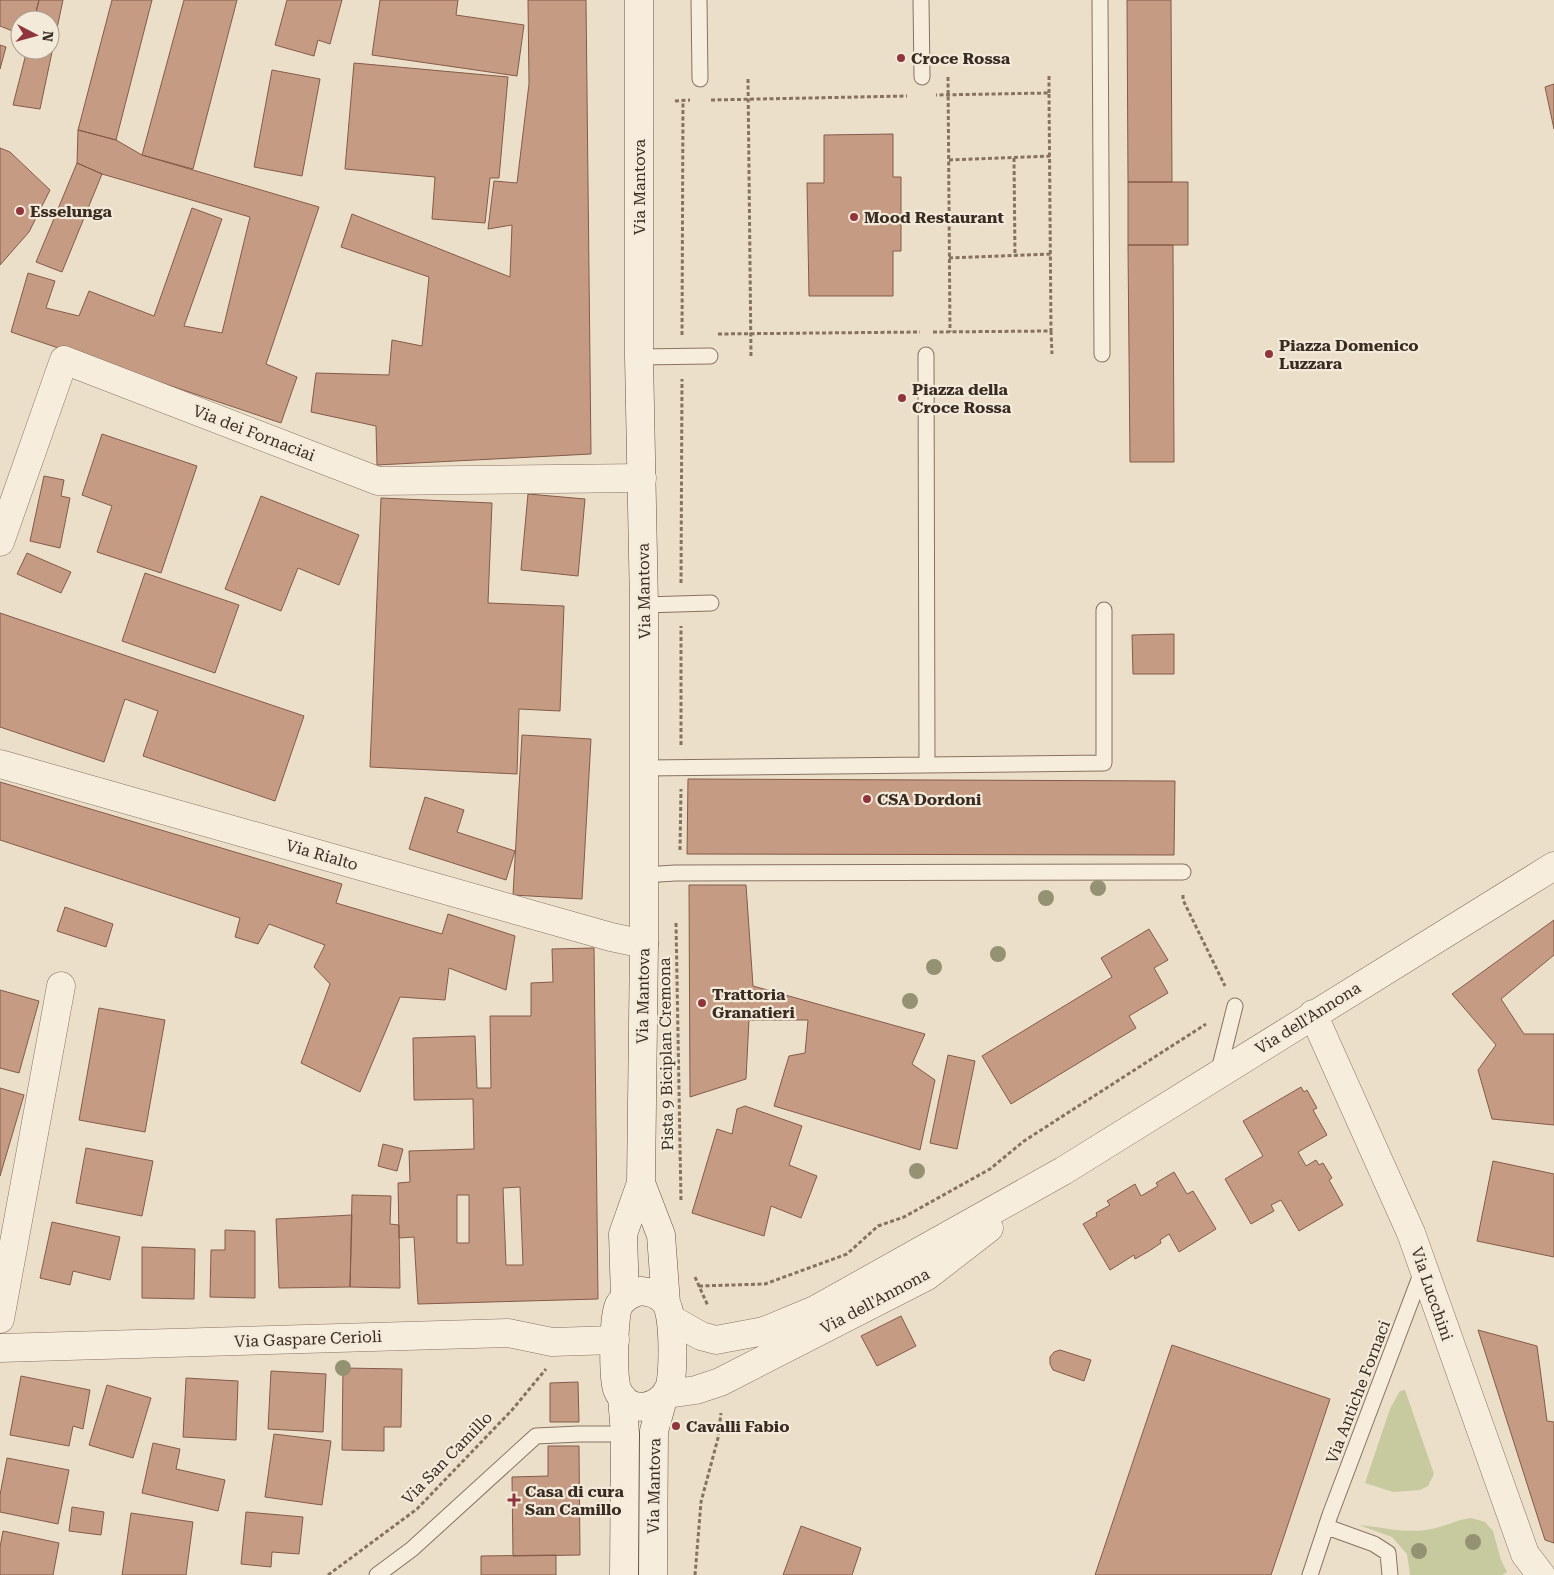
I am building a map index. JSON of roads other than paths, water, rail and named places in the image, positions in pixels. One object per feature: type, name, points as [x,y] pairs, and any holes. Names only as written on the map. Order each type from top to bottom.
[{"type":"street","name":"Via Mantova","points":[[624,1575],[625,1434],[622,1397],[616,1381],[615,1340],[616,1313],[624,1298],[623,1234],[641,1183],[644,944],[645,768],[639,357],[639,0]]},
{"type":"street","name":"Via dei Fornaciai","points":[[0,542],[64,360],[378,481],[642,478]]},
{"type":"street","name":"Via Rialto","points":[[0,764],[601,934],[644,944]]},
{"type":"street","name":"Via dell'Annona","points":[[622,1397],[628,1402],[643,1407],[652,1406],[665,1396],[696,1390],[720,1382],[821,1319],[927,1276],[1063,1171],[1554,866]]},
{"type":"street","points":[[0,1319],[61,986]]},
{"type":"street","name":"Via Lucchini","points":[[1313,1014],[1411,1233],[1525,1554],[1541,1575]]},
{"type":"street","name":"Via Mantova","points":[[641,1183],[661,1235],[669,1311],[672,1378],[654,1431],[653,1575]]},
{"type":"street","name":"Via dell'Annona","points":[[624,1298],[642,1291],[660,1296],[669,1311],[701,1336],[716,1340],[821,1319]]},
{"type":"street","name":"Via Gaspare Cerioli","points":[[0,1348],[508,1333],[552,1342],[615,1340]]},
{"type":"lane","points":[[699,0],[700,79]]},
{"type":"lane","points":[[921,0],[922,77]]},
{"type":"lane","points":[[1100,0],[1102,354]]},
{"type":"lane","points":[[926,355],[927,765]]},
{"type":"lane","points":[[639,357],[710,356]]},
{"type":"lane","points":[[644,605],[711,603]]},
{"type":"lane","points":[[645,768],[1104,764],[1104,610]]},
{"type":"lane","points":[[644,875],[675,873],[1183,872]]},
{"type":"lane","points":[[1218,1074],[1235,1006]]},
{"type":"lane","name":"Via Antiche Fornaci","points":[[1310,1575],[1423,1270]]},
{"type":"lane","points":[[376,1575],[412,1548],[536,1436],[625,1434]]},
{"type":"lane","points":[[1327,1527],[1374,1544],[1388,1553],[1390,1575]]},
{"type":"place","name":"Croce Rossa","points":[[901,58]]},
{"type":"place","name":"Esselunga","points":[[20,211]]},
{"type":"place","name":"Mood Restaurant","points":[[854,217]]},
{"type":"place","name":"Piazza Domenico Luzzara","points":[[1269,354]]},
{"type":"place","name":"Piazza della Croce Rossa","points":[[902,398]]},
{"type":"place","name":"CSA Dordoni","points":[[867,799]]},
{"type":"place","name":"Trattoria Granatieri","points":[[702,1003]]},
{"type":"place","name":"Cavalli Fabio","points":[[676,1426]]},
{"type":"place","name":"Casa di cura San Camillo","points":[[514,1500]]}]
